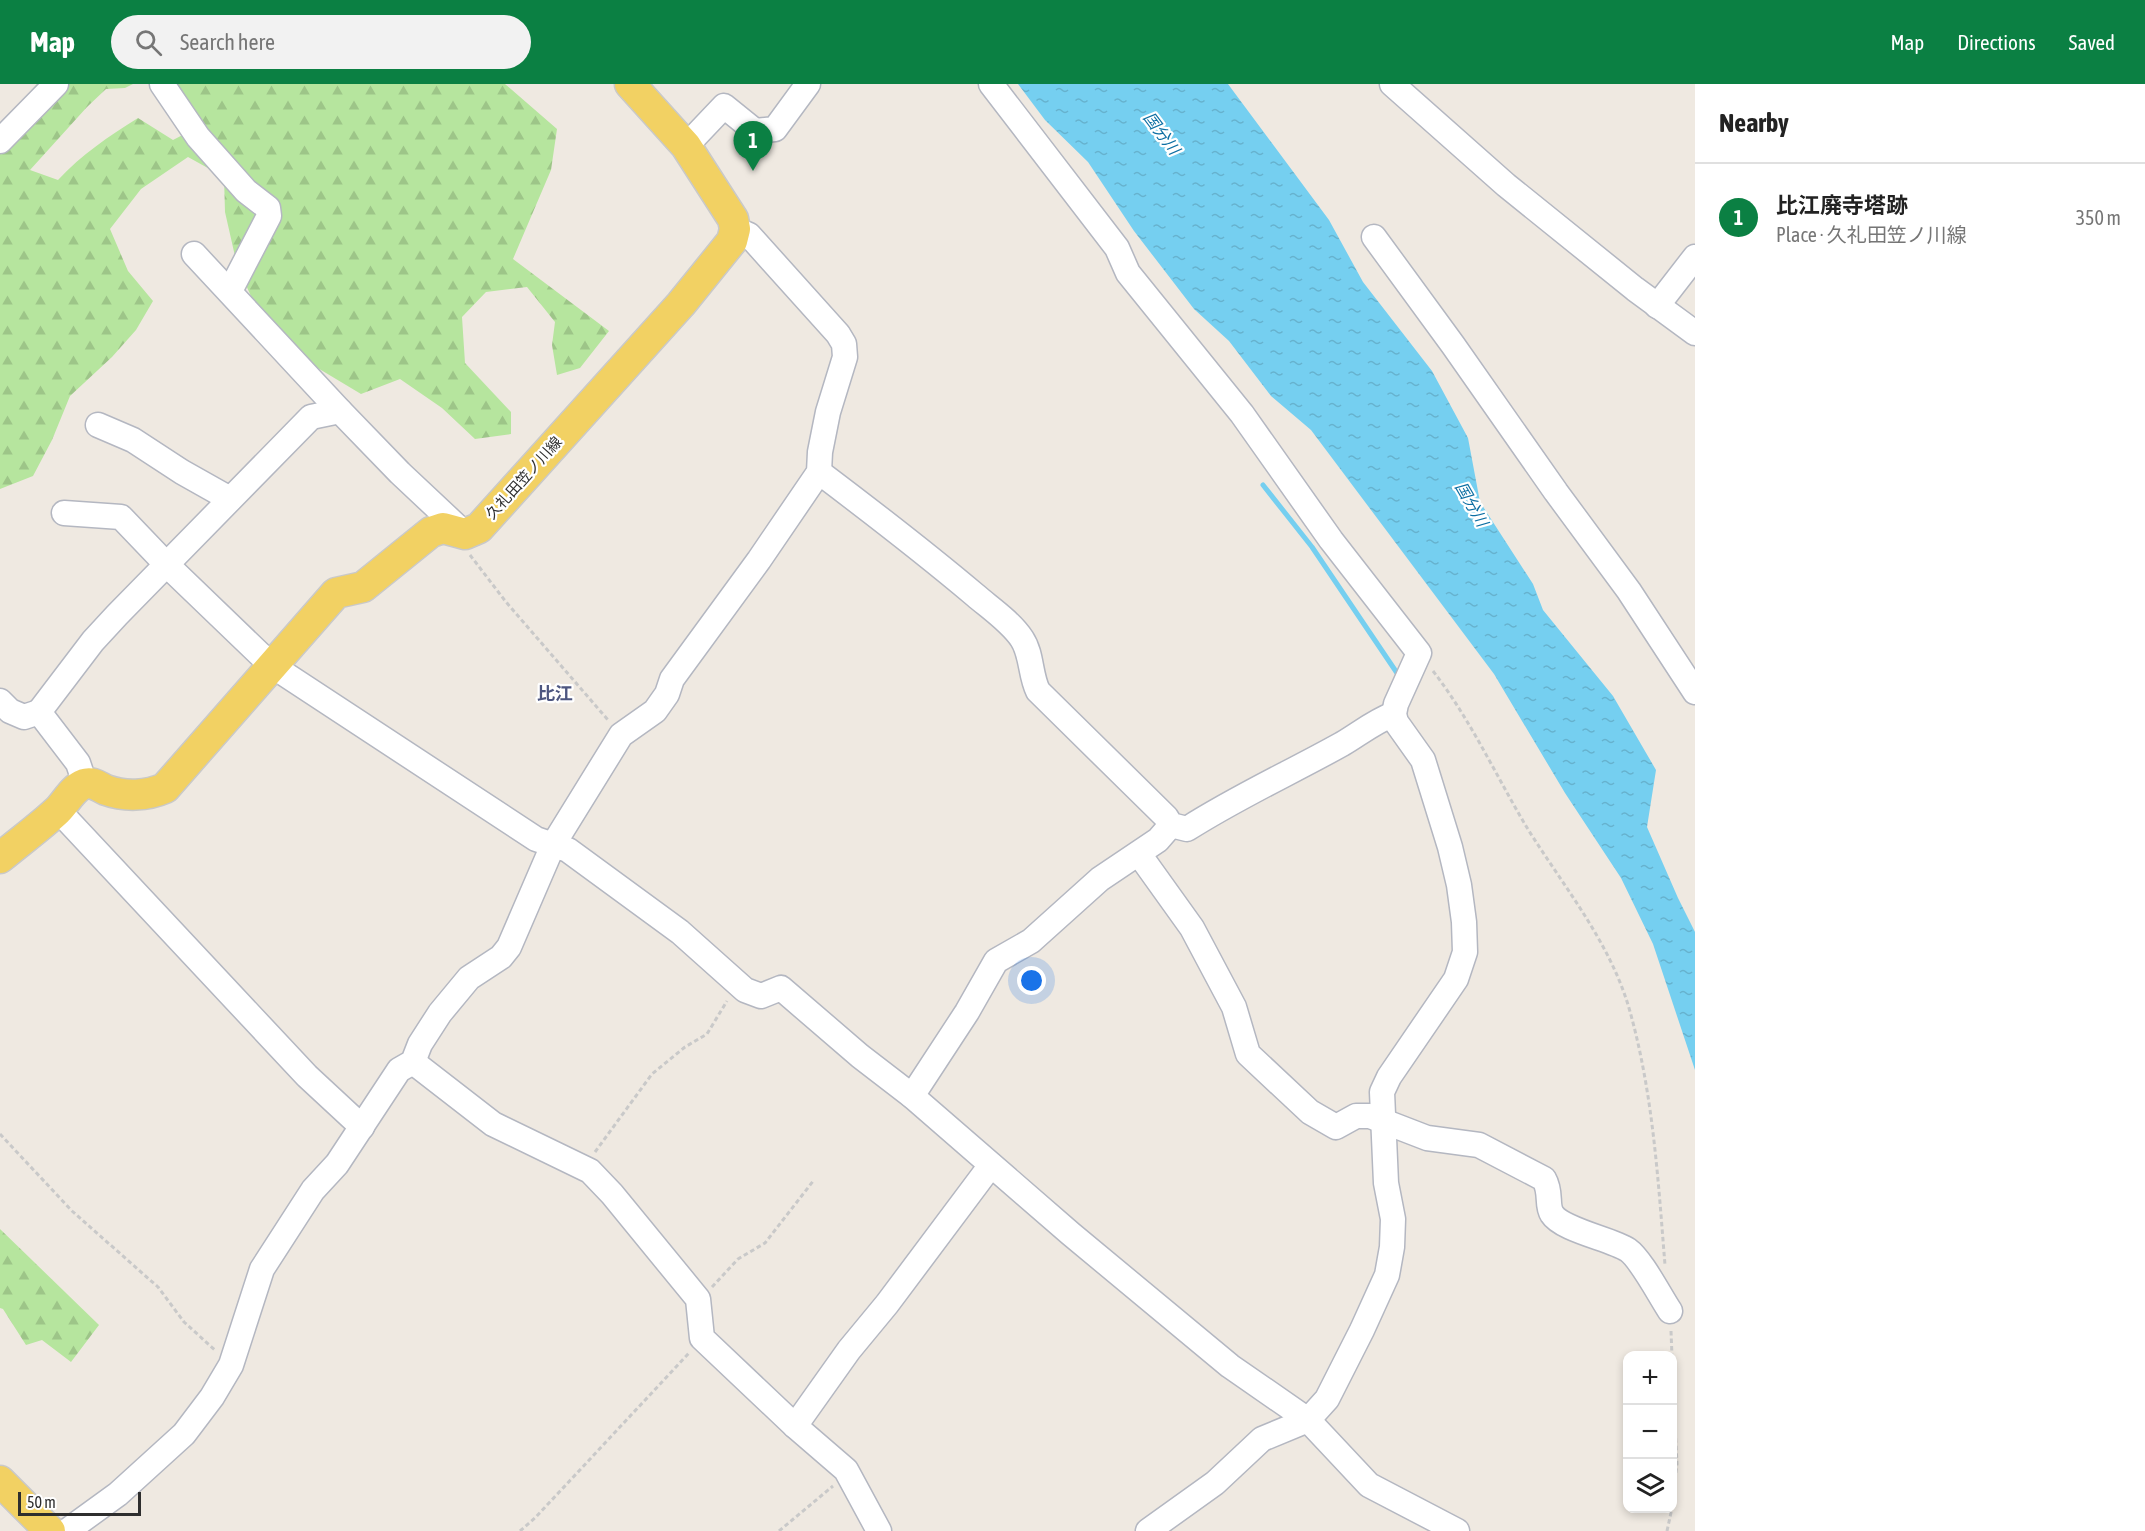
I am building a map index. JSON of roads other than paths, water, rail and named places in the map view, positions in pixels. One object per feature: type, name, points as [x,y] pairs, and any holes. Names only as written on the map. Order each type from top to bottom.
[{"type":"main road","points":[[630,84],[686,146],[733,219],[735,229]]},
{"type":"main road","name":"久礼田笠ノ川線","points":[[465,534],[479,528],[681,304],[732,242],[735,229]]},
{"type":"main road","points":[[0,856],[58,810],[76,790],[85,784],[94,784],[117,793],[143,795],[165,788],[336,593],[363,587],[431,532],[443,528],[465,534]]},
{"type":"main road","points":[[0,1481],[50,1531]]},
{"type":"street","points":[[0,141],[56,84]]},
{"type":"street","points":[[162,84],[198,137],[246,191],[268,208],[269,216],[230,291]]},
{"type":"street","points":[[686,146],[724,106],[755,131],[775,129],[808,84]]},
{"type":"street","points":[[819,472],[942,567],[1012,627],[1023,639],[1028,651],[1033,679],[1038,691],[1166,817],[1171,825],[1186,829],[1389,716],[1419,654],[1331,540],[1242,414],[1128,273],[1117,248],[991,84]]},
{"type":"street","points":[[1392,84],[1506,184],[1657,306],[1695,333]]},
{"type":"street","points":[[66,1531],[118,1494],[184,1434],[212,1397],[231,1365],[262,1269],[313,1190],[337,1164],[399,1070],[413,1062],[420,1044],[440,1013],[469,978],[501,957],[509,947],[553,845],[621,735],[655,711],[667,694],[672,679],[759,560],[819,472],[820,452],[828,412],[845,357],[844,344],[838,334],[749,235],[735,229]]},
{"type":"street","points":[[1374,237],[1629,591],[1695,692]]},
{"type":"street","points":[[194,254],[400,473],[465,534]]},
{"type":"street","points":[[1657,306],[1695,257]]},
{"type":"street","points":[[0,701],[10,711],[24,717],[39,712],[93,641],[311,417],[340,411]]},
{"type":"street","points":[[98,424],[133,440],[182,472],[230,499]]},
{"type":"street","points":[[64,513],[121,517],[166,564],[272,665],[536,839],[568,850],[680,932],[745,990],[761,996],[781,988],[1230,1366],[1300,1415],[1369,1485],[1458,1531]]},
{"type":"street","points":[[39,712],[78,763],[85,784]]},
{"type":"street","points":[[1148,1531],[1215,1483],[1262,1440],[1327,1399],[1387,1275],[1392,1247],[1393,1219],[1378,1119],[1382,1092],[1389,1077],[1456,979],[1465,952],[1461,894],[1450,847],[1423,760],[1396,722],[1389,716]]},
{"type":"street","points":[[58,810],[307,1076],[362,1127]]},
{"type":"street","points":[[912,1096],[967,1012],[996,961],[1031,940],[1100,879],[1158,840],[1171,825]]},
{"type":"street","points":[[1139,854],[1192,928],[1234,1007],[1248,1054],[1310,1112],[1336,1127],[1356,1116],[1378,1119],[1427,1138],[1479,1145],[1544,1179],[1550,1189],[1549,1201],[1552,1214],[1563,1223],[1629,1251],[1670,1311]]},
{"type":"street","points":[[413,1062],[493,1124],[590,1171],[612,1194],[698,1299],[702,1338],[795,1426],[846,1470],[879,1531]]},
{"type":"street","points":[[795,1426],[849,1350],[887,1304],[991,1165]]},
{"type":"water","name":"国分川","points":[[1018,84],[1228,84],[1329,220],[1363,282],[1432,371],[1468,438],[1480,502],[1533,584],[1543,610],[1613,696],[1656,770],[1647,827],[1695,932],[1695,1070],[1653,944],[1621,878],[1565,793],[1494,674],[1311,430],[1271,396],[1229,341],[1194,309],[1134,231],[1088,162],[1045,120]]},
{"type":"waterway","points":[[1263,485],[1312,547],[1399,676]]},
{"type":"place","name":"比江廃寺塔跡","points":[[753,171]]},
{"type":"district","name":"比江","points":[[555,694]]}]
